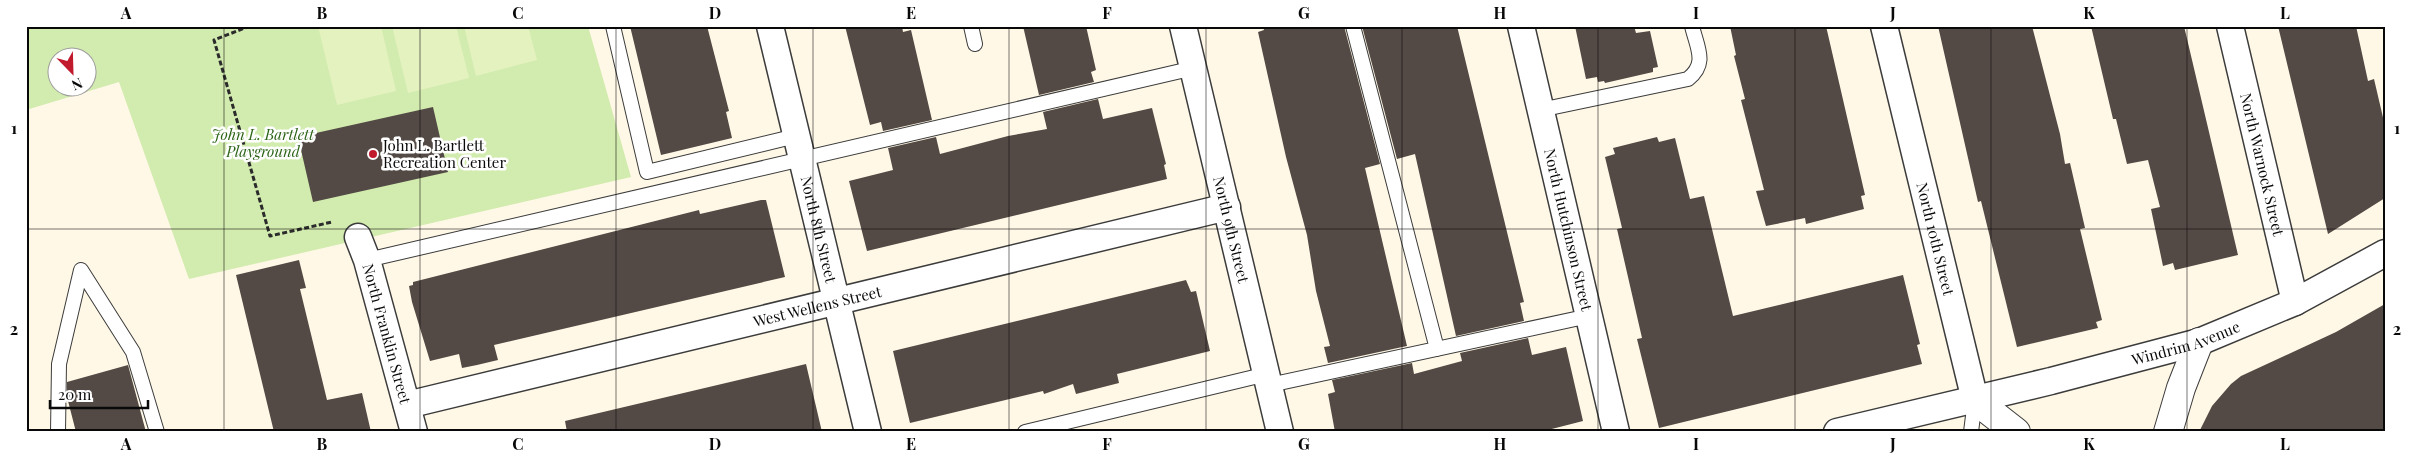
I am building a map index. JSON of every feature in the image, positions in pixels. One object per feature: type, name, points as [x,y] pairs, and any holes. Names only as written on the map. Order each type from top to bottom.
[{"type":"street","name":"North 8th Street","points":[[770,26],[835,303],[868,432]]},
{"type":"street","name":"North 9th Street","points":[[1183,26],[1280,432]]},
{"type":"street","name":"North Hutchinson Street","points":[[1520,26],[1616,432]]},
{"type":"street","name":"North 10th Street","points":[[1884,26],[1975,400]]},
{"type":"street","name":"North Warnock Street","points":[[2230,26],[2295,302]]},
{"type":"street","name":"West Wellens Street","points":[[407,405],[1227,207]]},
{"type":"street","name":"North Franklin Street","points":[[362,249],[414,432]]},
{"type":"street","name":"Windrim Avenue","points":[[1837,432],[1975,400],[2199,342],[2295,302],[2385,253]]},
{"type":"street","points":[[2168,432],[2181,388],[2199,342]]},
{"type":"street","points":[[1975,400],[2016,432]]},
{"type":"lane","points":[[612,26],[647,172],[799,147]]},
{"type":"lane","points":[[971,26],[975,44]]},
{"type":"lane","points":[[1353,26],[1436,349]]},
{"type":"lane","points":[[1540,110],[1688,79],[1697,71],[1700,59],[1692,26]]},
{"type":"lane","points":[[362,249],[799,147],[1194,68]]},
{"type":"lane","points":[[58,432],[59,364],[81,270],[133,352],[157,432]]},
{"type":"lane","points":[[1025,432],[1268,380],[1436,349],[1589,316]]},
{"type":"lane","points":[[1970,432],[1975,400]]},
{"type":"path","points":[[250,26],[214,40],[270,236],[339,220],[362,249]]},
{"type":"green space","name":"John L. Bartlett Playground","points":[[26,26],[588,26],[631,177],[189,279],[119,82],[98,88],[98,48],[48,48],[48,98],[66,98],[26,110]]},
{"type":"green space","points":[[318,26],[381,26],[396,91],[337,105]]},
{"type":"green space","points":[[392,26],[456,26],[469,78],[408,93]]},
{"type":"green space","points":[[464,26],[528,26],[537,60],[476,76]]},
{"type":"building","points":[[630,26],[707,26],[729,111],[726,112],[732,138],[661,155]]},
{"type":"building","points":[[845,26],[902,26],[903,32],[911,30],[932,120],[883,131],[881,122],[870,125]]},
{"type":"building","points":[[1023,26],[1086,26],[1096,70],[1091,72],[1094,82],[1039,95]]},
{"type":"building","points":[[1263,26],[1344,26],[1380,164],[1365,168],[1407,346],[1328,363],[1324,347],[1330,346],[1316,291],[1307,235],[1286,157],[1258,32],[1264,30]]},
{"type":"building","points":[[1362,26],[1457,26],[1524,302],[1520,303],[1524,321],[1456,336],[1415,154],[1397,159]]},
{"type":"building","points":[[1575,26],[1634,26],[1636,33],[1650,31],[1658,67],[1653,68],[1653,72],[1605,83],[1604,81],[1598,82],[1597,77],[1586,79]]},
{"type":"building","points":[[1730,26],[1826,26],[1865,195],[1861,196],[1864,209],[1806,224],[1805,218],[1766,226],[1756,191],[1764,190],[1741,100],[1745,99],[1734,56],[1736,55]]},
{"type":"building","points":[[1938,26],[2032,26],[2060,134],[2065,164],[2070,163],[2085,228],[2080,229],[2102,320],[2096,322],[2098,328],[2017,347],[1981,201],[1978,202]]},
{"type":"building","points":[[2091,26],[2184,26],[2238,255],[2175,270],[2173,263],[2163,266],[2151,209],[2160,207],[2148,160],[2127,164],[2116,119],[2113,119]]},
{"type":"building","points":[[2278,26],[2356,26],[2368,81],[2374,79],[2385,126],[2385,198],[2328,234]]},
{"type":"building","points":[[1098,99],[1103,119],[1152,108],[1166,164],[1164,165],[1167,179],[867,251],[849,181],[893,170],[888,148],[936,137],[940,154],[1008,136],[1047,129],[1043,112]]},
{"type":"building","name":"John L. Bartlett Recreation Center","points":[[433,107],[448,172],[313,202],[298,137]]},
{"type":"building","points":[[1657,137],[1659,142],[1675,138],[1690,199],[1704,196],[1733,316],[1903,275],[1920,344],[1917,345],[1922,364],[1659,428],[1637,339],[1642,338],[1617,229],[1622,228],[1605,157],[1615,154],[1613,148]]},
{"type":"building","points":[[766,200],[785,277],[494,345],[498,360],[477,365],[462,368],[459,354],[430,361],[412,302],[409,286],[413,285],[413,282],[699,210],[700,214]]},
{"type":"building","points":[[299,260],[306,288],[300,289],[327,400],[362,393],[371,432],[274,432],[236,275]]},
{"type":"building","points":[[1186,280],[1191,292],[1196,291],[1210,351],[1117,374],[1119,383],[1076,394],[1073,384],[1044,394],[1043,391],[910,423],[893,351]]},
{"type":"building","points":[[2385,304],[2385,432],[2199,432],[2212,406],[2231,384],[2241,376],[2336,332]]},
{"type":"building","points":[[1528,338],[1532,355],[1566,347],[1583,421],[1540,432],[1335,432],[1328,394],[1335,392],[1332,380],[1412,363],[1414,374],[1462,361],[1460,353]]},
{"type":"building","points":[[806,364],[822,432],[567,432],[565,421]]},
{"type":"building","points":[[128,365],[146,432],[76,432],[67,397],[67,382]]},
{"type":"place","name":"John L. Bartlett Recreation Center","points":[[373,154]]}]
